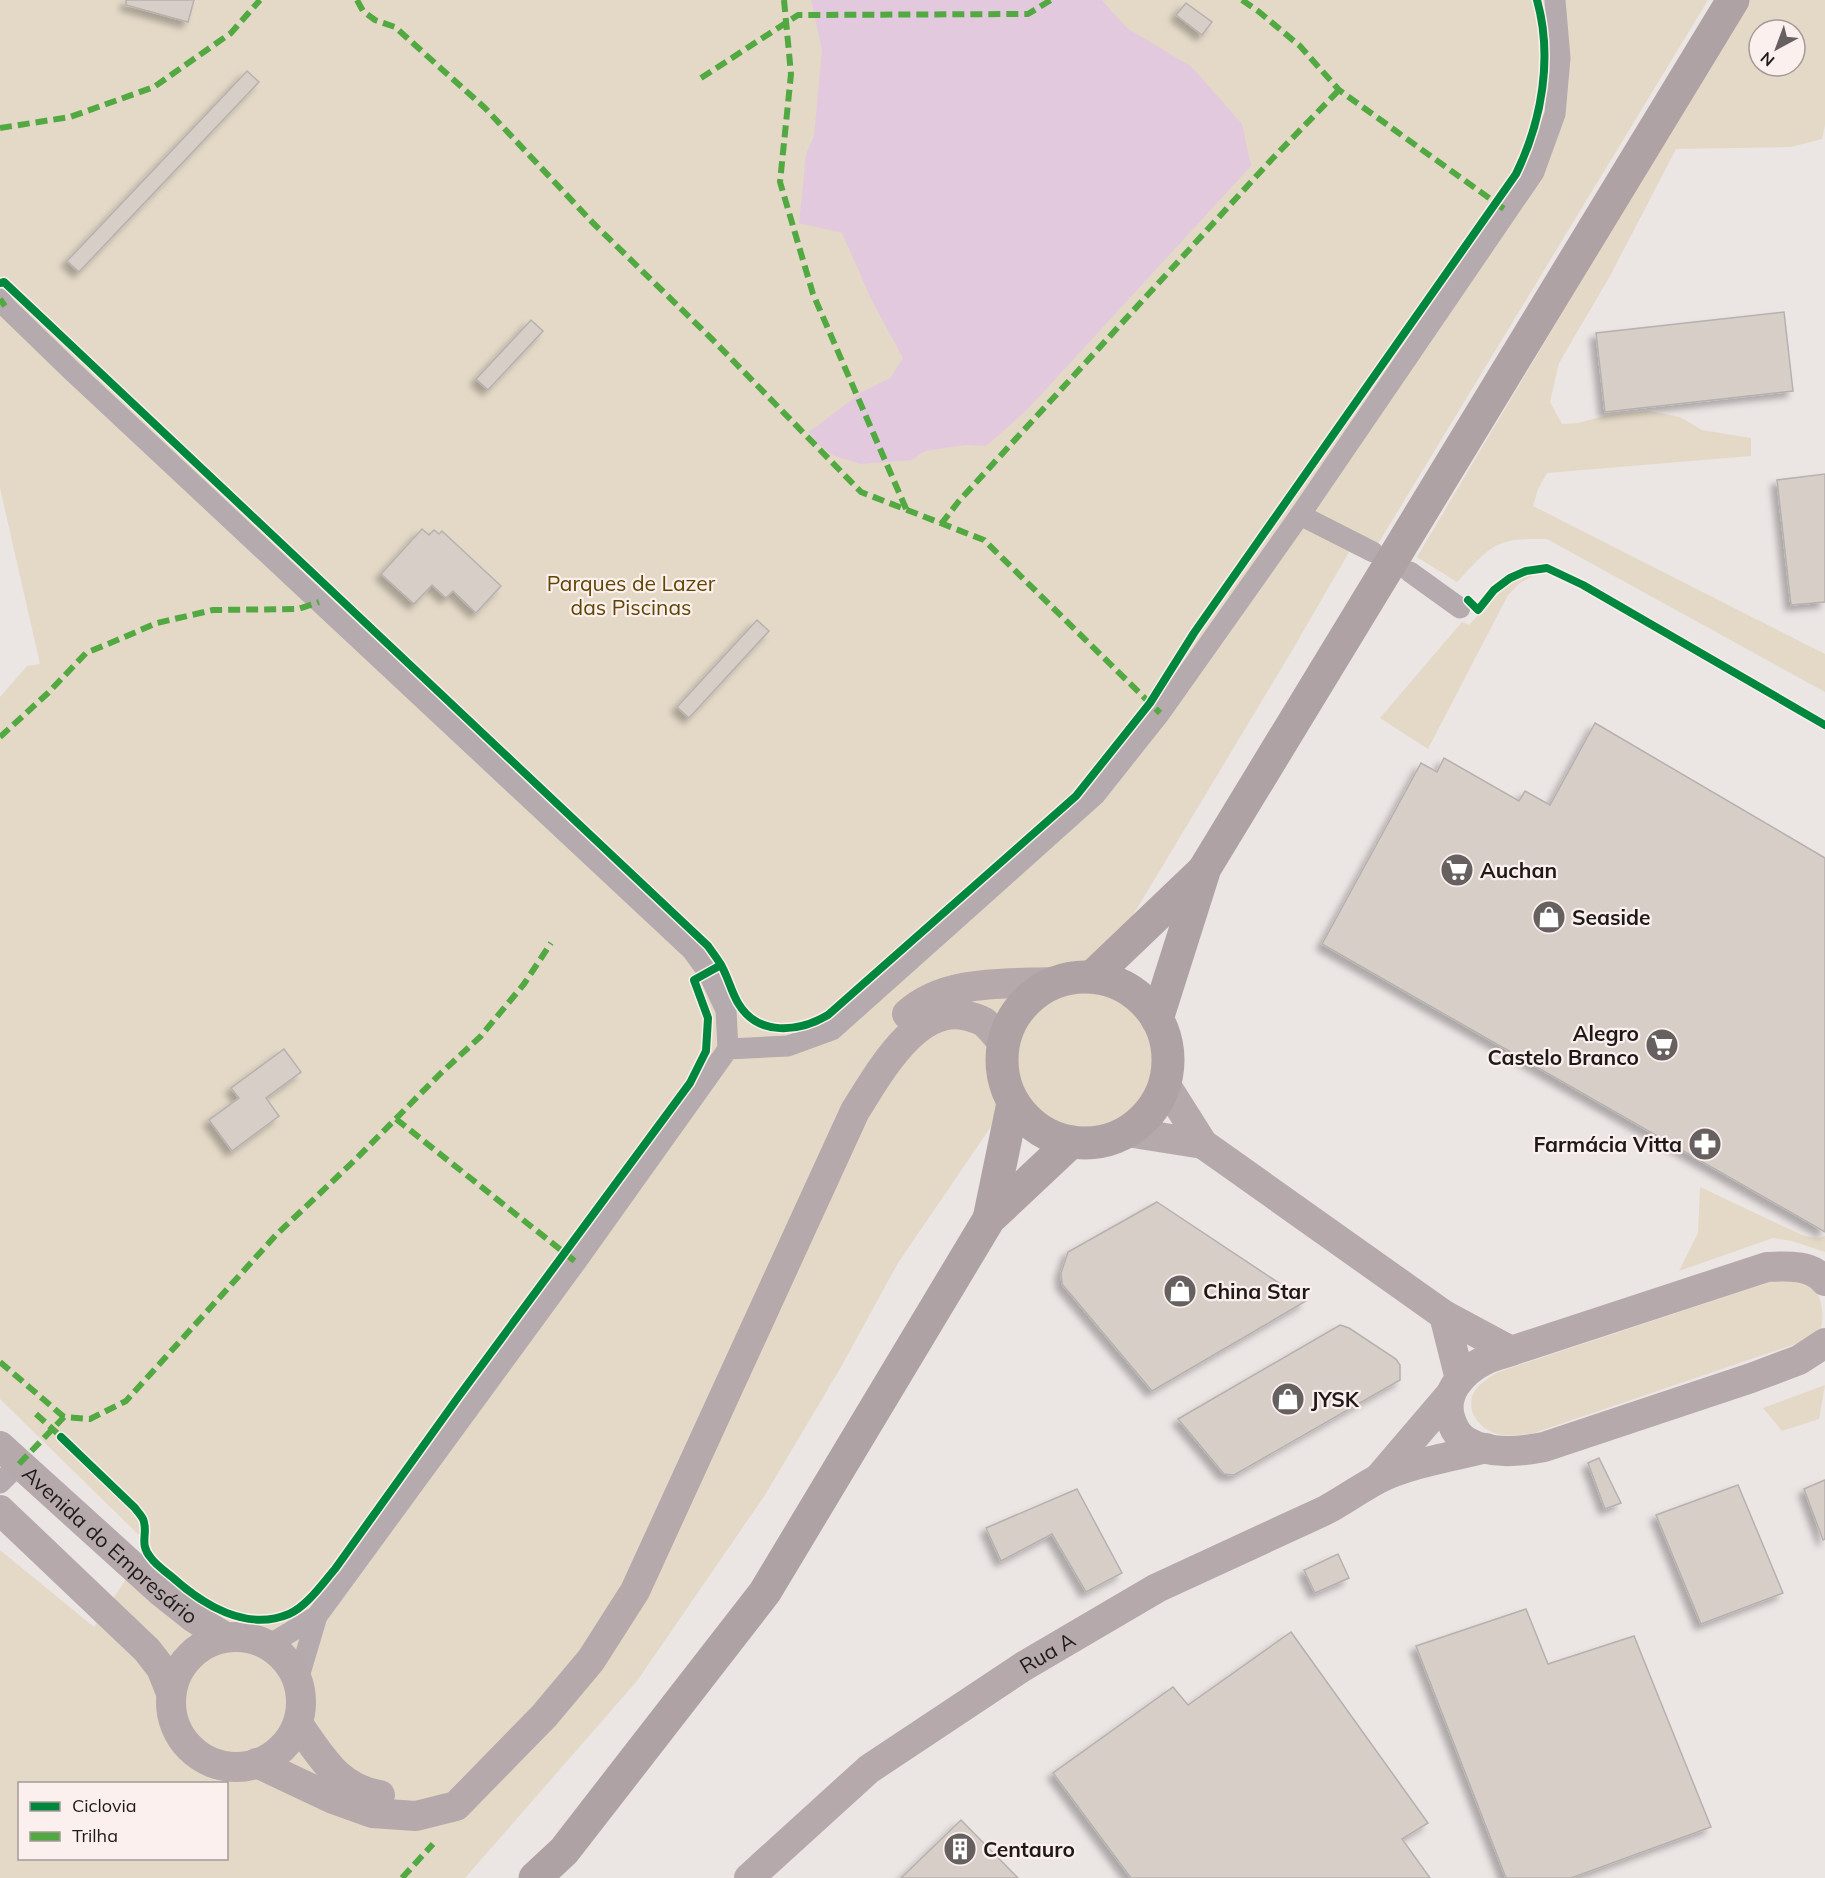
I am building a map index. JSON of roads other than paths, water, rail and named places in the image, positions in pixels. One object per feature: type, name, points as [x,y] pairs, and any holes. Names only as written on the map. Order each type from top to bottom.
[{"type":"main road","points":[[1157,1019],[1205,868],[1733,0]]},
{"type":"main road","points":[[1092,977],[1205,868]]},
{"type":"main road","points":[[1072,977],[1092,977],[1112,981],[1130,990],[1145,1003],[1157,1019],[1166,1040],[1168,1062],[1165,1084],[1157,1103],[1144,1119],[1127,1132],[1100,1142],[1071,1142],[1048,1135],[1029,1121],[1013,1103],[1005,1084],[1001,1063],[1003,1043],[1010,1023],[1021,1006],[1035,992],[1053,982],[1072,977]]},
{"type":"main road","points":[[989,1219],[1013,1103]]},
{"type":"main road","points":[[535,1878],[564,1851],[765,1592],[989,1219],[1071,1142]]},
{"type":"street","points":[[728,1049],[788,1046],[832,1030],[1095,795],[1160,713],[1300,515],[1533,172],[1555,114],[1560,58],[1554,0]]},
{"type":"street","points":[[3,303],[318,602],[692,950],[708,972],[726,1010],[728,1049],[569,1272],[317,1616],[298,1680]]},
{"type":"street","points":[[1300,515],[1372,552]]},
{"type":"street","points":[[1410,572],[1460,608]]},
{"type":"street","points":[[855,1111],[865,1063],[884,1035],[912,1009],[948,991],[980,985],[1053,982]]},
{"type":"street","points":[[257,1763],[372,1813],[416,1816],[456,1806],[544,1716],[591,1660],[635,1591],[855,1111],[890,1058],[918,1028],[939,1016],[960,1013],[982,1021],[1003,1043]]},
{"type":"street","points":[[1165,1084],[1203,1144],[1444,1315],[1511,1350]]},
{"type":"street","points":[[1127,1132],[1203,1144]]},
{"type":"street","name":"Rua A","points":[[1379,1478],[1454,1388],[1484,1360],[1767,1267],[1788,1265],[1804,1268],[1824,1278]]},
{"type":"street","points":[[1444,1315],[1454,1388],[1449,1415],[1458,1435],[1467,1442],[1486,1448],[1520,1452],[1544,1447],[1751,1378],[1799,1360],[1825,1343]]},
{"type":"street","name":"Rua A","points":[[749,1878],[869,1769],[1024,1666],[1157,1588],[1326,1510],[1379,1478],[1486,1448]]},
{"type":"street","name":"Avenida do Empresário","points":[[6,1464],[194,1618],[225,1637]]},
{"type":"street","points":[[0,1510],[147,1650],[161,1668],[171,1693]]},
{"type":"street","points":[[269,1645],[317,1616]]},
{"type":"street","points":[[225,1637],[248,1637],[269,1645],[287,1660],[298,1680],[302,1702],[298,1724],[287,1744],[270,1759],[248,1767],[228,1767],[208,1761],[191,1749],[178,1733],[172,1713],[171,1693],[177,1672],[189,1656],[206,1644],[225,1637]]},
{"type":"street","points":[[298,1724],[336,1776],[368,1793],[406,1798],[448,1789],[495,1768]]},
{"type":"place","name":"Auchan","points":[[1457,870]]},
{"type":"place","name":"Seaside","points":[[1549,917]]},
{"type":"place","name":"Alegro Castelo Branco","points":[[1662,1045]]},
{"type":"place","name":"Farmácia Vitta","points":[[1705,1144]]},
{"type":"place","name":"China Star","points":[[1180,1291]]},
{"type":"place","name":"JYSK","points":[[1288,1399]]},
{"type":"place","name":"Centauro","points":[[960,1849]]},
{"type":"park label","name":"Parques de Lazer das Piscinas","points":[[631,595]]}]
